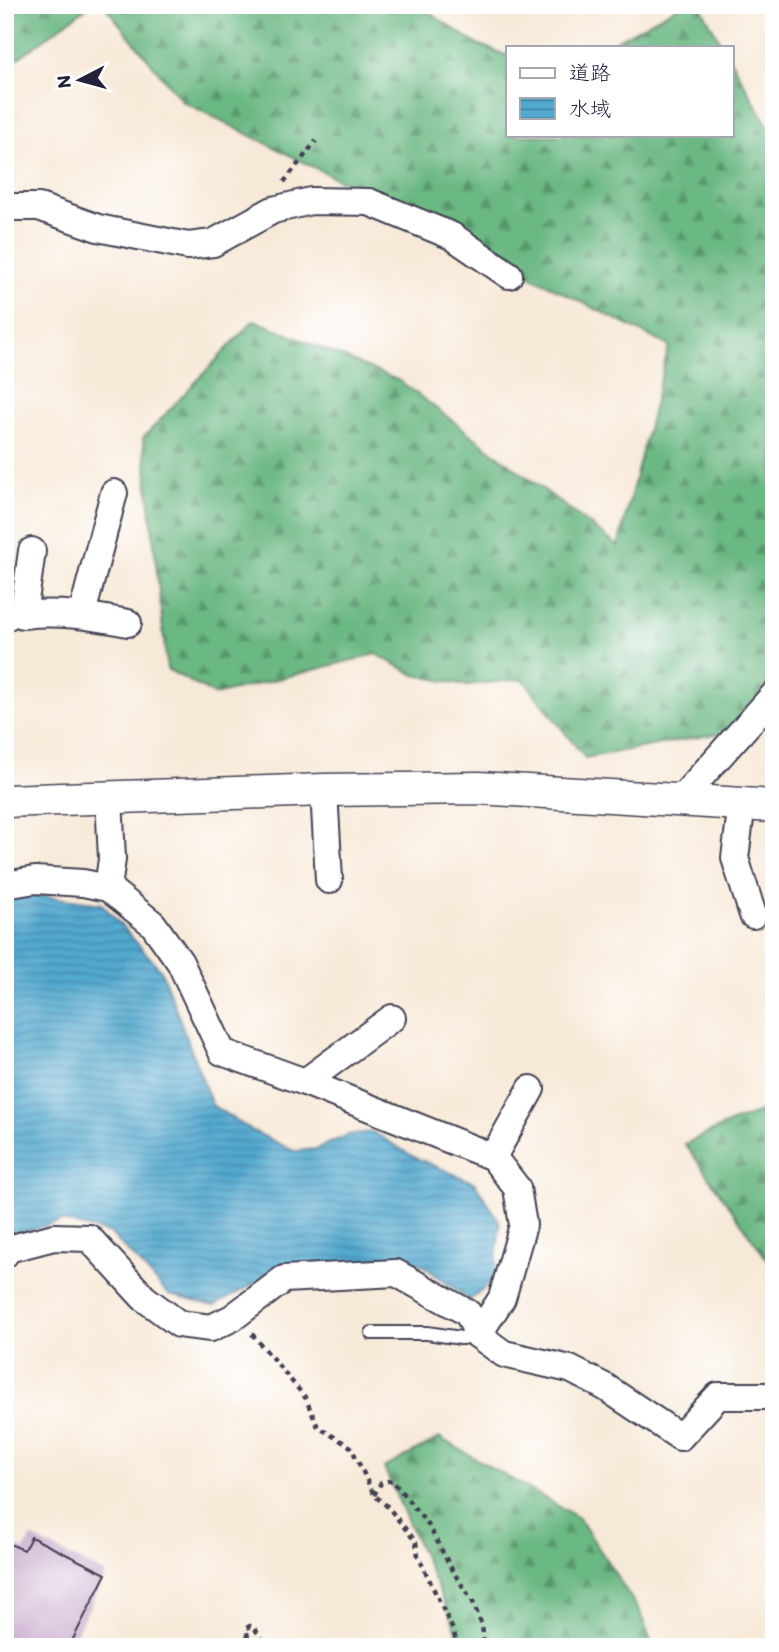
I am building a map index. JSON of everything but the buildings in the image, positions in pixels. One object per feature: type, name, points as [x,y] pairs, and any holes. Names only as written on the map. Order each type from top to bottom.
[{"type":"street","points":[[5,208],[40,207],[98,228],[188,246],[213,243],[274,210],[311,201],[369,202],[453,236],[509,275]]},
{"type":"street","points":[[82,614],[114,493]]},
{"type":"street","points":[[32,551],[14,620],[44,612],[82,614],[128,623]]},
{"type":"street","points":[[680,800],[774,695]]},
{"type":"street","points":[[5,801],[324,790],[479,788],[774,806]]},
{"type":"street","points":[[324,790],[329,880]]},
{"type":"street","points":[[108,888],[112,859],[109,798]]},
{"type":"street","points":[[742,803],[735,858],[753,915]]},
{"type":"street","points":[[5,885],[34,880],[83,883],[108,888],[153,924],[180,962],[222,1052],[493,1157],[517,1188],[523,1225],[502,1298],[478,1335]]},
{"type":"street","points":[[305,1082],[392,1018]]},
{"type":"street","points":[[493,1157],[531,1089]]},
{"type":"street","points":[[5,1254],[8,1249],[54,1237],[89,1238],[144,1298],[179,1324],[211,1328],[238,1313],[284,1279],[396,1273],[468,1313],[478,1335],[504,1354],[570,1369],[605,1387],[680,1437],[718,1396],[769,1396]]},
{"type":"lane","points":[[372,1332],[427,1333],[461,1338],[478,1335]]},
{"type":"path","points":[[274,210],[271,198],[316,141]]},
{"type":"path","points":[[238,1313],[257,1342],[305,1397],[318,1427],[351,1447],[374,1495],[388,1507],[416,1542],[418,1556],[453,1630],[458,1647]]},
{"type":"path","points":[[374,1495],[381,1483],[392,1480],[429,1526],[452,1570],[473,1602],[482,1626],[485,1647]]},
{"type":"path","points":[[250,1647],[246,1628],[250,1626],[254,1627],[266,1647]]},
{"type":"green space","points":[[5,5],[90,5],[5,68]]},
{"type":"green space","points":[[104,5],[418,5],[475,43],[506,55],[506,136],[734,136],[734,66],[768,126],[774,124],[774,669],[743,729],[585,758],[523,679],[466,685],[415,675],[376,654],[215,695],[167,669],[143,438],[254,320],[400,381],[618,546],[669,346],[182,101]]},
{"type":"green space","points":[[681,5],[700,5],[722,46],[607,46]]},
{"type":"green space","points":[[774,1107],[774,1269],[685,1144],[732,1122]]},
{"type":"green space","points":[[440,1438],[579,1518],[640,1612],[653,1647],[464,1647],[384,1468]]},
{"type":"water","points":[[35,895],[102,904],[161,970],[212,1105],[251,1130],[294,1151],[316,1149],[348,1135],[373,1132],[414,1157],[475,1183],[500,1222],[494,1280],[470,1300],[418,1262],[280,1270],[214,1306],[169,1295],[111,1234],[62,1221],[5,1237],[5,1168],[12,1161],[5,1143],[5,900]]}]
